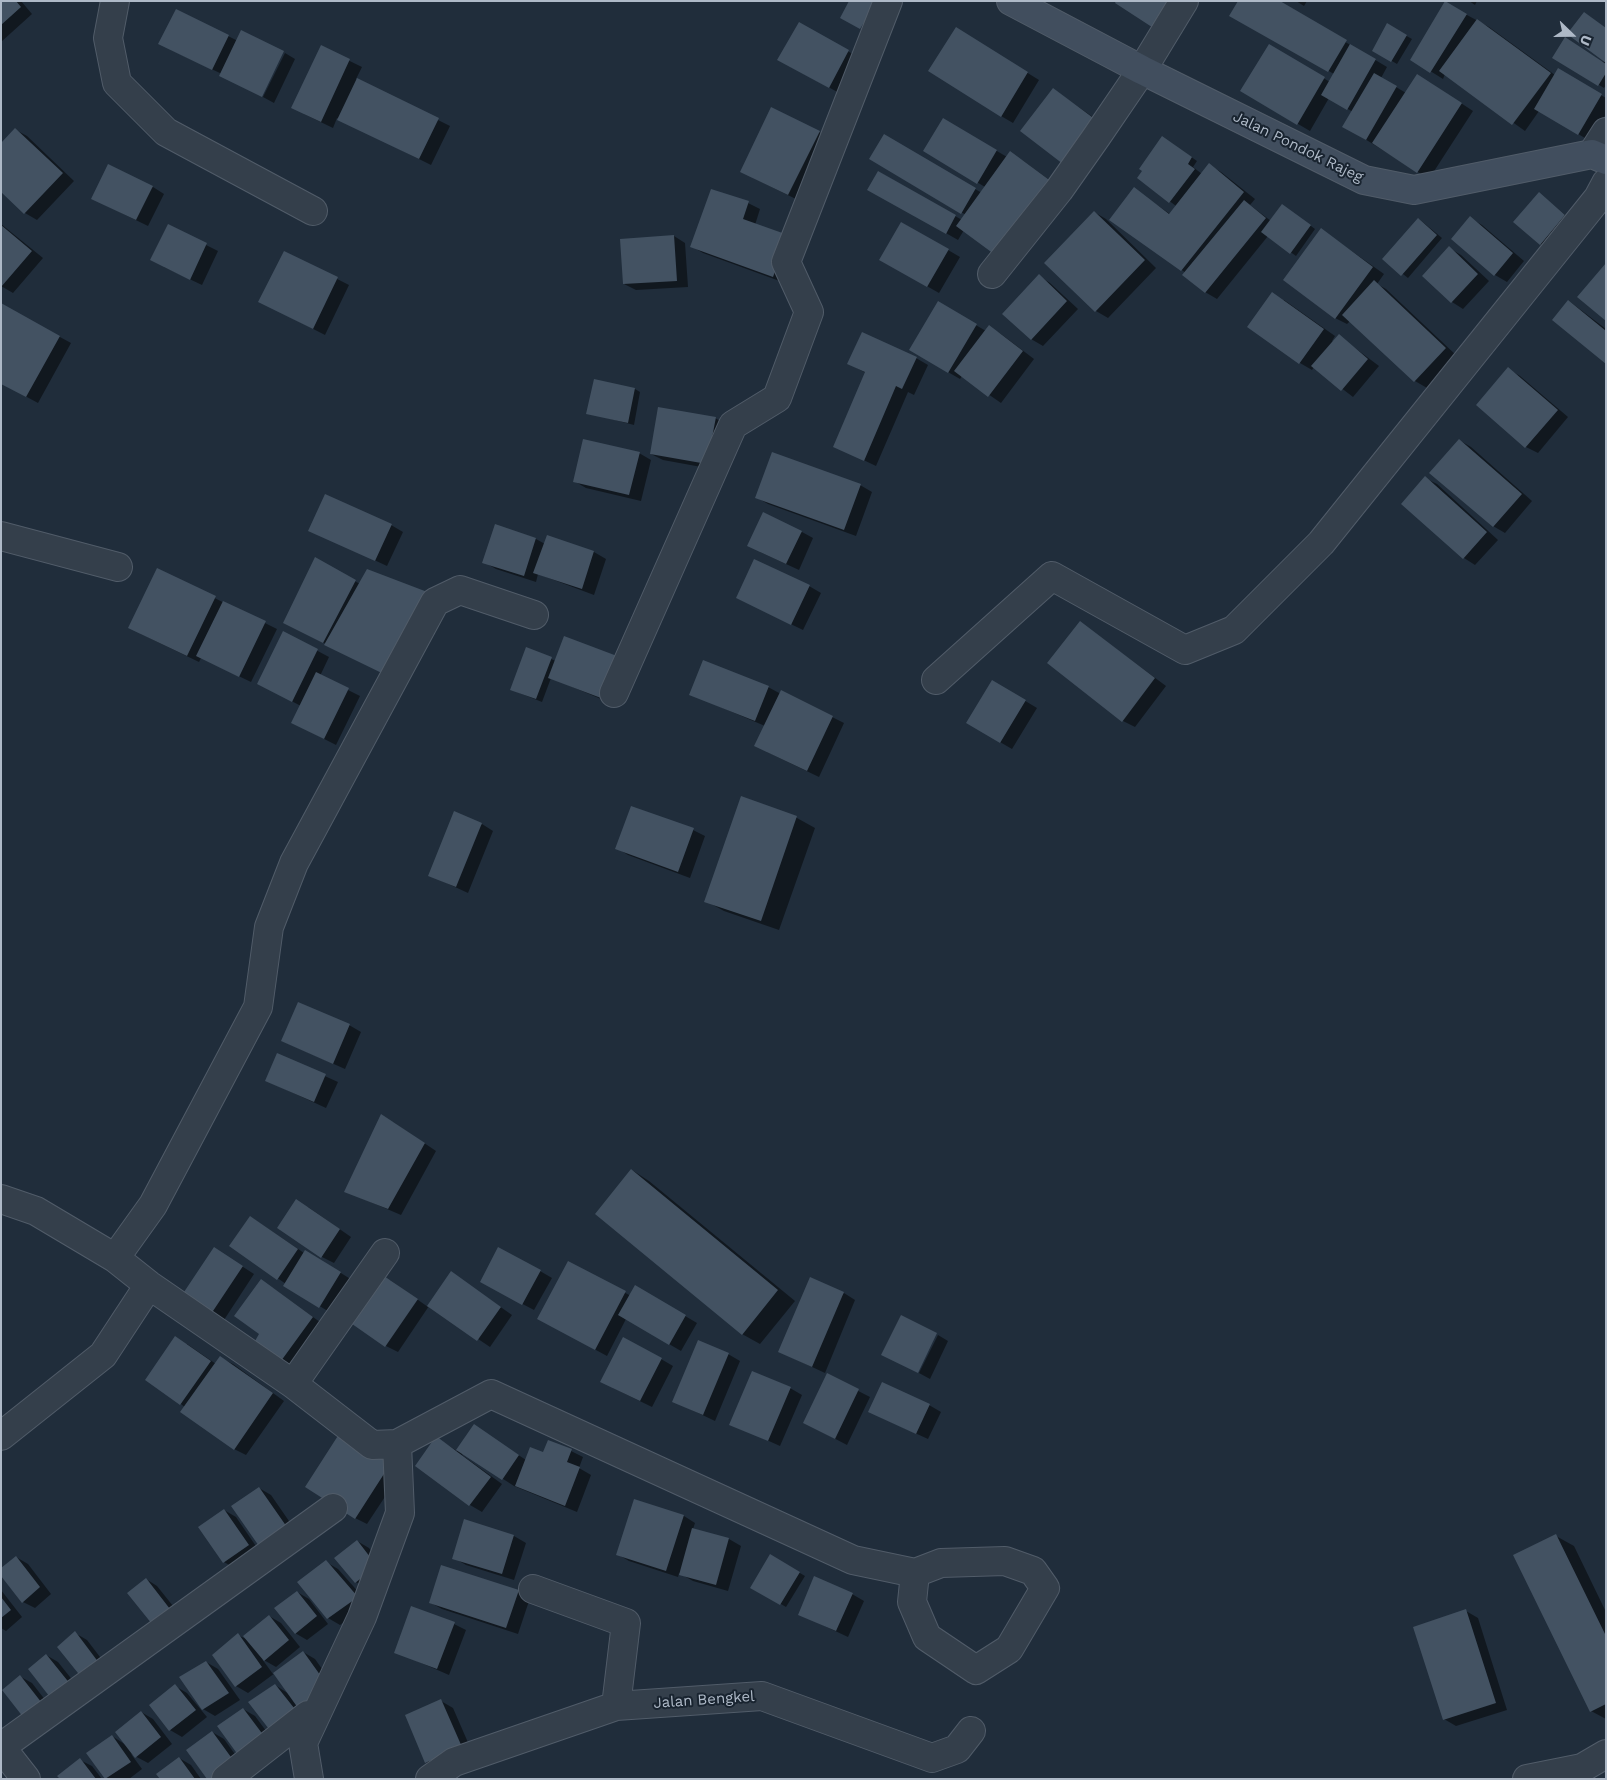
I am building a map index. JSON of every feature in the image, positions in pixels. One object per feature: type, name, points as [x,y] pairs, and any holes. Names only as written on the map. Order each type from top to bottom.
[{"type":"main road","name":"Jalan Pondok Rajeg","points":[[1011,1],[1142,70],[1364,180],[1414,190],[1601,148]]},
{"type":"street","points":[[115,1],[108,38],[117,83],[166,132],[313,211]]},
{"type":"street","points":[[614,693],[733,425],[776,398],[809,312],[786,262],[888,1]]},
{"type":"street","points":[[992,274],[1059,190],[1142,70],[1184,1]]},
{"type":"street","points":[[936,680],[1052,576],[1185,650],[1234,630],[1321,543],[1591,205],[1606,183]]},
{"type":"street","points":[[1,536],[118,567]]},
{"type":"street","points":[[115,1258],[153,1205],[258,1007],[269,927],[294,863],[435,602],[460,590],[534,615]]},
{"type":"street","points":[[1,1199],[36,1212],[115,1258],[149,1284],[293,1384],[372,1445],[397,1444],[491,1394],[853,1560],[914,1572],[941,1563],[1005,1561],[1033,1571],[1045,1588],[1009,1649],[976,1670],[927,1637],[912,1602],[914,1572]]},
{"type":"street","points":[[293,1384],[385,1253]]},
{"type":"street","points":[[1,1436],[104,1355],[149,1284]]},
{"type":"street","points":[[310,1779],[303,1743],[362,1617],[400,1514],[397,1444]]},
{"type":"street","points":[[26,1779],[1,1747],[333,1508]]},
{"type":"street","points":[[533,1589],[626,1623],[616,1706]]},
{"type":"street","name":"Jalan Bengkel","points":[[430,1779],[454,1762],[616,1706],[762,1696],[932,1758],[957,1750],[971,1731]]},
{"type":"street","points":[[226,1779],[308,1714]]},
{"type":"street","points":[[1527,1779],[1582,1768],[1606,1754]]},
{"type":"building","points":[[1,1],[16,1],[21,7],[1,25]]},
{"type":"building","points":[[849,1],[877,1],[860,29],[840,18]]},
{"type":"building","points":[[1116,1],[1177,1],[1158,31],[1115,3]]},
{"type":"building","points":[[1238,1],[1280,1],[1347,40],[1328,72],[1229,16]]},
{"type":"building","points":[[1445,1],[1467,14],[1430,73],[1410,60]]},
{"type":"building","points":[[176,9],[229,35],[212,70],[158,44]]},
{"type":"building","points":[[1584,12],[1606,28],[1606,63],[1567,34]]},
{"type":"building","points":[[1477,19],[1551,73],[1512,125],[1439,71]]},
{"type":"building","points":[[799,22],[849,50],[829,88],[777,60]]},
{"type":"building","points":[[1387,23],[1407,35],[1391,62],[1372,51]]},
{"type":"building","points":[[956,27],[1028,72],[1001,117],[928,71]]},
{"type":"building","points":[[241,30],[284,51],[262,97],[219,76]]},
{"type":"building","points":[[1565,37],[1606,64],[1606,73],[1598,86],[1552,58]]},
{"type":"building","points":[[1269,44],[1325,77],[1297,125],[1240,91]]},
{"type":"building","points":[[1350,44],[1376,59],[1347,110],[1321,95]]},
{"type":"building","points":[[321,45],[350,59],[321,122],[291,108]]},
{"type":"building","points":[[1558,68],[1602,94],[1578,135],[1534,109]]},
{"type":"building","points":[[1374,73],[1397,86],[1366,140],[1342,127]]},
{"type":"building","points":[[1417,74],[1462,103],[1417,173],[1372,143]]},
{"type":"building","points":[[357,78],[439,118],[419,159],[337,120]]},
{"type":"building","points":[[1053,88],[1096,120],[1063,164],[1020,131]]},
{"type":"building","points":[[771,107],[820,131],[788,195],[740,172]]},
{"type":"building","points":[[943,118],[997,150],[977,184],[923,151]]},
{"type":"building","points":[[15,128],[63,173],[24,214],[1,192],[1,143]]},
{"type":"building","points":[[884,134],[976,188],[961,214],[869,159]]},
{"type":"building","points":[[1162,136],[1192,157],[1188,164],[1195,169],[1169,203],[1137,178],[1142,171],[1139,169]]},
{"type":"building","points":[[1010,151],[1052,182],[998,257],[956,226]]},
{"type":"building","points":[[1209,163],[1244,192],[1181,271],[1109,220],[1134,187],[1169,214]]},
{"type":"building","points":[[108,164],[153,186],[136,220],[91,199]]},
{"type":"building","points":[[878,171],[956,215],[946,234],[867,190]]},
{"type":"building","points":[[711,189],[749,201],[743,219],[788,235],[773,277],[690,247]]},
{"type":"building","points":[[1539,192],[1565,215],[1540,245],[1513,222]]},
{"type":"building","points":[[1244,200],[1266,218],[1205,293],[1182,275]]},
{"type":"building","points":[[1282,204],[1311,225],[1290,254],[1261,232]]},
{"type":"building","points":[[1094,211],[1145,260],[1095,312],[1044,263]]},
{"type":"building","points":[[1470,216],[1513,253],[1494,276],[1451,239]]},
{"type":"building","points":[[1418,218],[1437,235],[1401,276],[1382,259]]},
{"type":"building","points":[[901,222],[949,249],[927,287],[879,260]]},
{"type":"building","points":[[168,224],[207,243],[190,280],[150,260]]},
{"type":"building","points":[[1,225],[32,251],[1,287]]},
{"type":"building","points":[[1321,228],[1373,267],[1335,319],[1283,280]]},
{"type":"building","points":[[674,235],[677,281],[623,284],[620,239]]},
{"type":"building","points":[[1449,246],[1478,274],[1451,303],[1422,276]]},
{"type":"building","points":[[284,251],[338,277],[313,329],[258,302]]},
{"type":"building","points":[[1606,263],[1606,321],[1577,297]]},
{"type":"building","points":[[1039,274],[1067,301],[1031,340],[1002,314]]},
{"type":"building","points":[[1374,280],[1446,348],[1414,382],[1342,315]]},
{"type":"building","points":[[1272,292],[1324,329],[1299,364],[1247,327]]},
{"type":"building","points":[[1568,300],[1606,331],[1606,364],[1552,320]]},
{"type":"building","points":[[938,301],[977,324],[948,373],[909,350]]},
{"type":"building","points":[[1,303],[60,336],[26,397],[1,384]]},
{"type":"building","points":[[989,325],[1023,351],[988,397],[954,371]]},
{"type":"building","points":[[862,332],[917,357],[902,389],[896,386],[864,461],[833,447],[865,372],[847,364]]},
{"type":"building","points":[[1339,334],[1368,359],[1341,391],[1311,366]]},
{"type":"building","points":[[1508,367],[1558,410],[1525,448],[1476,405]]},
{"type":"building","points":[[594,379],[635,388],[628,423],[586,414]]},
{"type":"building","points":[[658,407],[716,417],[707,464],[650,454]]},
{"type":"building","points":[[583,439],[640,452],[629,495],[573,482]]},
{"type":"building","points":[[1459,439],[1522,494],[1493,527],[1429,473]]},
{"type":"building","points":[[772,452],[861,484],[844,530],[755,498]]},
{"type":"building","points":[[1425,476],[1487,532],[1463,559],[1401,504]]},
{"type":"building","points":[[325,494],[392,524],[375,561],[308,531]]},
{"type":"building","points":[[763,512],[802,531],[786,564],[747,546]]},
{"type":"building","points":[[495,524],[536,538],[524,576],[482,563]]},
{"type":"building","points":[[547,535],[594,551],[582,589],[533,573]]},
{"type":"building","points":[[315,557],[356,580],[323,643],[283,623]]},
{"type":"building","points":[[754,559],[810,585],[791,625],[736,598]]},
{"type":"building","points":[[157,568],[216,596],[187,656],[128,628]]},
{"type":"building","points":[[367,569],[430,593],[390,677],[324,645]]},
{"type":"building","points":[[223,601],[266,621],[239,677],[196,656]]},
{"type":"building","points":[[1080,621],[1155,678],[1122,722],[1047,663]]},
{"type":"building","points":[[283,631],[318,649],[292,702],[257,684]]},
{"type":"building","points":[[564,636],[617,656],[601,698],[548,678]]},
{"type":"building","points":[[526,647],[552,657],[536,699],[510,690]]},
{"type":"building","points":[[703,660],[769,686],[755,721],[689,695]]},
{"type":"building","points":[[316,672],[349,688],[324,739],[291,723]]},
{"type":"building","points":[[992,680],[1026,700],[1000,743],[966,723]]},
{"type":"building","points":[[781,690],[833,716],[807,771],[754,746]]},
{"type":"building","points":[[741,796],[797,816],[761,921],[704,902]]},
{"type":"building","points":[[631,806],[694,828],[678,872],[615,849]]},
{"type":"building","points":[[454,811],[482,823],[456,887],[428,876]]},
{"type":"building","points":[[298,1002],[350,1024],[333,1064],[281,1041]]},
{"type":"building","points":[[277,1053],[326,1074],[314,1102],[265,1081]]},
{"type":"building","points":[[381,1114],[425,1143],[388,1209],[344,1192]]},
{"type":"building","points":[[631,1169],[778,1290],[742,1335],[595,1214]]},
{"type":"building","points":[[296,1199],[340,1229],[321,1258],[277,1228]]},
{"type":"building","points":[[250,1216],[298,1249],[277,1280],[229,1246]]},
{"type":"building","points":[[214,1247],[243,1266],[209,1317],[180,1298]]},
{"type":"building","points":[[498,1247],[541,1270],[522,1305],[480,1282]]},
{"type":"building","points":[[305,1250],[341,1272],[319,1308],[283,1286]]},
{"type":"building","points":[[568,1261],[626,1291],[595,1350],[537,1319]]},
{"type":"building","points":[[451,1271],[501,1307],[477,1341],[427,1306]]},
{"type":"building","points":[[378,1272],[418,1299],[385,1347],[345,1319]]},
{"type":"building","points":[[810,1277],[844,1292],[812,1367],[778,1352]]},
{"type":"building","points":[[261,1279],[313,1317],[281,1361],[255,1341],[259,1334],[234,1316]]},
{"type":"building","points":[[635,1285],[686,1315],[669,1345],[618,1315]]},
{"type":"building","points":[[901,1315],[937,1333],[918,1373],[881,1355]]},
{"type":"building","points":[[175,1336],[211,1361],[180,1405],[145,1380]]},
{"type":"building","points":[[623,1337],[662,1358],[640,1401],[600,1382]]},
{"type":"building","points":[[698,1340],[729,1353],[703,1415],[672,1402]]},
{"type":"building","points":[[220,1356],[273,1393],[234,1450],[180,1412]]},
{"type":"building","points":[[752,1371],[791,1387],[768,1441],[729,1425]]},
{"type":"building","points":[[827,1373],[859,1389],[835,1439],[803,1423]]},
{"type":"building","points":[[882,1382],[930,1404],[916,1434],[868,1412]]},
{"type":"building","points":[[474,1424],[519,1455],[502,1480],[456,1450]]},
{"type":"building","points":[[341,1431],[391,1463],[355,1519],[305,1487]]},
{"type":"building","points":[[436,1436],[491,1477],[469,1506],[415,1466]]},
{"type":"building","points":[[548,1440],[572,1449],[567,1462],[580,1467],[565,1506],[515,1486],[530,1447],[543,1452]]},
{"type":"building","points":[[259,1487],[289,1530],[261,1549],[231,1506]]},
{"type":"building","points":[[634,1499],[684,1515],[666,1571],[616,1555]]},
{"type":"building","points":[[224,1509],[249,1545],[223,1563],[198,1527]]},
{"type":"building","points":[[464,1519],[514,1535],[502,1574],[452,1559]]},
{"type":"building","points":[[692,1528],[729,1538],[716,1585],[679,1575]]},
{"type":"building","points":[[1556,1534],[1606,1636],[1606,1704],[1590,1712],[1513,1555]]},
{"type":"building","points":[[357,1540],[377,1566],[355,1583],[334,1558]]},
{"type":"building","points":[[770,1554],[800,1572],[780,1605],[750,1588]]},
{"type":"building","points":[[16,1556],[40,1587],[22,1603],[1,1576],[1,1568]]},
{"type":"building","points":[[326,1560],[358,1597],[327,1619],[297,1582]]},
{"type":"building","points":[[441,1565],[519,1590],[506,1628],[429,1603]]},
{"type":"building","points":[[814,1576],[853,1593],[836,1631],[798,1615]]},
{"type":"building","points":[[146,1578],[170,1609],[152,1624],[127,1593]]},
{"type":"building","points":[[297,1591],[317,1616],[295,1634],[274,1608]]},
{"type":"building","points":[[1,1597],[11,1610],[1,1618]]},
{"type":"building","points":[[411,1606],[455,1622],[437,1669],[394,1653]]},
{"type":"building","points":[[1466,1609],[1496,1703],[1443,1720],[1413,1627]]},
{"type":"building","points":[[269,1615],[289,1640],[264,1661],[243,1636]]},
{"type":"building","points":[[75,1631],[99,1663],[82,1678],[57,1647]]},
{"type":"building","points":[[238,1633],[262,1667],[235,1687],[212,1655]]},
{"type":"building","points":[[303,1651],[328,1686],[298,1708],[273,1673]]},
{"type":"building","points":[[46,1654],[71,1685],[53,1701],[28,1669]]},
{"type":"building","points":[[206,1661],[229,1693],[202,1710],[179,1677]]},
{"type":"building","points":[[20,1675],[45,1707],[27,1722],[2,1690]]},
{"type":"building","points":[[175,1684],[196,1710],[169,1731],[149,1705]]},
{"type":"building","points":[[275,1684],[298,1713],[272,1733],[248,1702]]},
{"type":"building","points":[[441,1699],[462,1747],[425,1763],[405,1715]]},
{"type":"building","points":[[243,1708],[267,1740],[241,1759],[217,1726]]},
{"type":"building","points":[[141,1711],[161,1737],[135,1758],[115,1732]]},
{"type":"building","points":[[212,1731],[236,1764],[215,1779],[207,1779],[186,1750]]},
{"type":"building","points":[[112,1735],[131,1762],[105,1779],[86,1753]]},
{"type":"building","points":[[179,1757],[195,1779],[160,1779],[156,1774]]},
{"type":"building","points":[[80,1758],[96,1779],[60,1779],[57,1776]]}]
